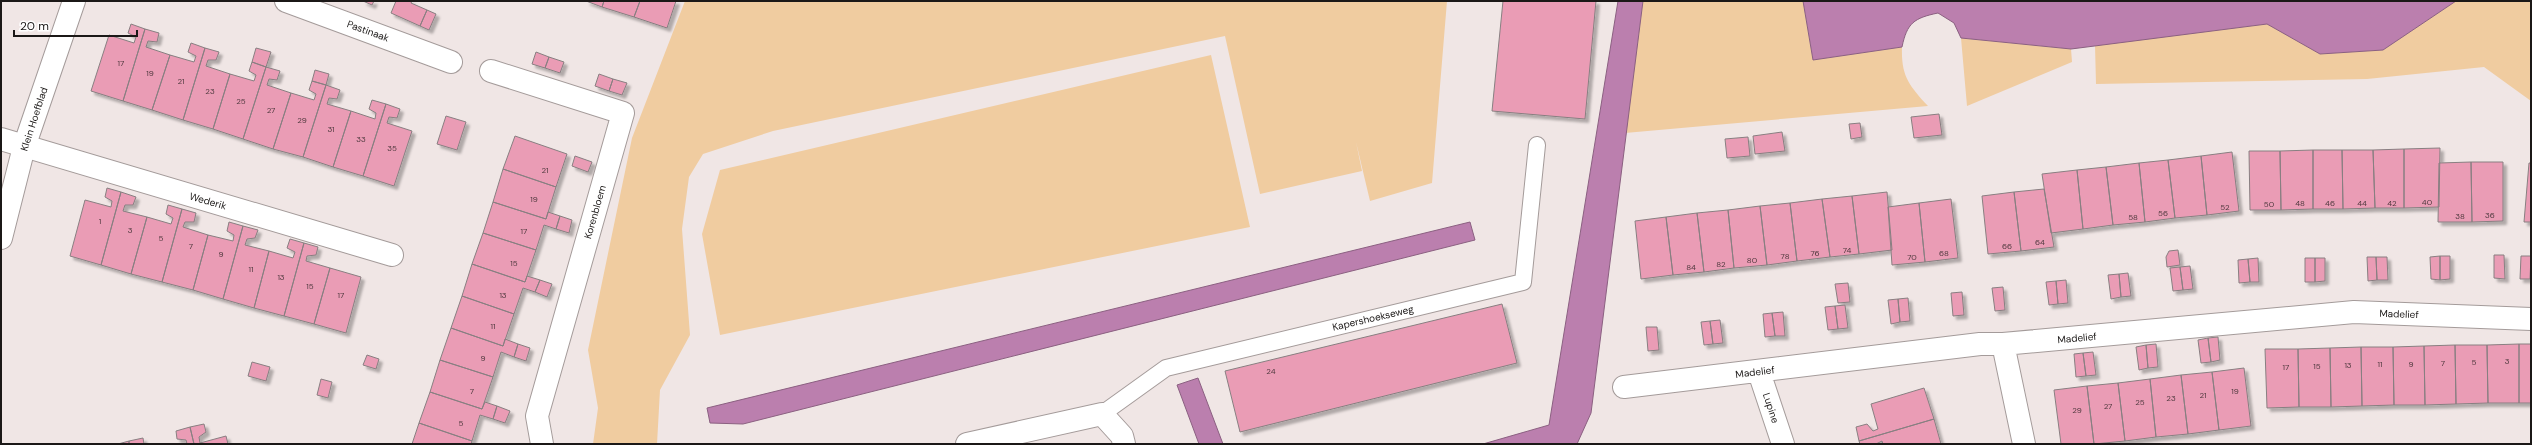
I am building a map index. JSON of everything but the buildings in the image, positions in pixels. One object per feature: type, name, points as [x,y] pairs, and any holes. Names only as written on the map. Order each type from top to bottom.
[{"type":"street","name":"Klein Hoefblad","points":[[1,238],[24,147],[74,1]]},
{"type":"street","name":"Pastinaak","points":[[286,1],[451,62]]},
{"type":"street","name":"Korenbloem","points":[[491,71],[624,113],[537,416],[542,444]]},
{"type":"street","name":"Wederik","points":[[1,139],[392,255]]},
{"type":"street","name":"Madelief","points":[[1624,387],[1759,372],[1980,344],[2003,344],[2354,312],[2531,319]]},
{"type":"street","points":[[2003,344],[2024,444]]},
{"type":"street","name":"Lupine","points":[[1759,372],[1783,444]]},
{"type":"street","name":"Kapershoekseweg","points":[[967,444],[1102,414]]},
{"type":"street","points":[[1102,414],[1122,436],[1124,444]]},
{"type":"lane","name":"Kapershoekseweg","points":[[1102,414],[1166,368],[1523,282],[1537,145]]},
{"type":"shaded area","points":[[685,1],[1447,1],[1432,183],[1370,201],[1356,142],[1362,171],[1260,194],[1225,36],[773,131],[703,154],[689,177],[682,229],[690,335],[660,390],[657,444],[593,444],[598,408],[588,350],[632,138]]},
{"type":"shaded area","points":[[1618,1],[1643,1],[1591,413],[1577,444],[1483,444],[1549,425]]},
{"type":"shaded area","points":[[1643,1],[1803,1],[1813,60],[1902,47],[1903,66],[1908,80],[1911,86],[1928,106],[1625,133]]},
{"type":"shaded area","points":[[1803,1],[2456,1],[2383,50],[2320,54],[2267,24],[2071,49],[1961,38],[1954,23],[1938,13],[1923,17],[1913,23],[1906,32],[1902,47],[1813,60]]},
{"type":"shaded area","points":[[2456,1],[2531,1],[2531,101],[2484,67],[2367,79],[2096,84],[2095,45],[2267,24],[2320,54],[2383,50]]},
{"type":"shaded area","points":[[1961,38],[2071,49],[2072,62],[1967,106]]},
{"type":"shaded area","points":[[1211,55],[1250,227],[720,335],[702,234],[720,170]]},
{"type":"shaded area","points":[[1470,222],[1475,240],[743,424],[710,423],[707,408]]},
{"type":"shaded area","points":[[1198,378],[1223,444],[1199,444],[1177,385]]}]
